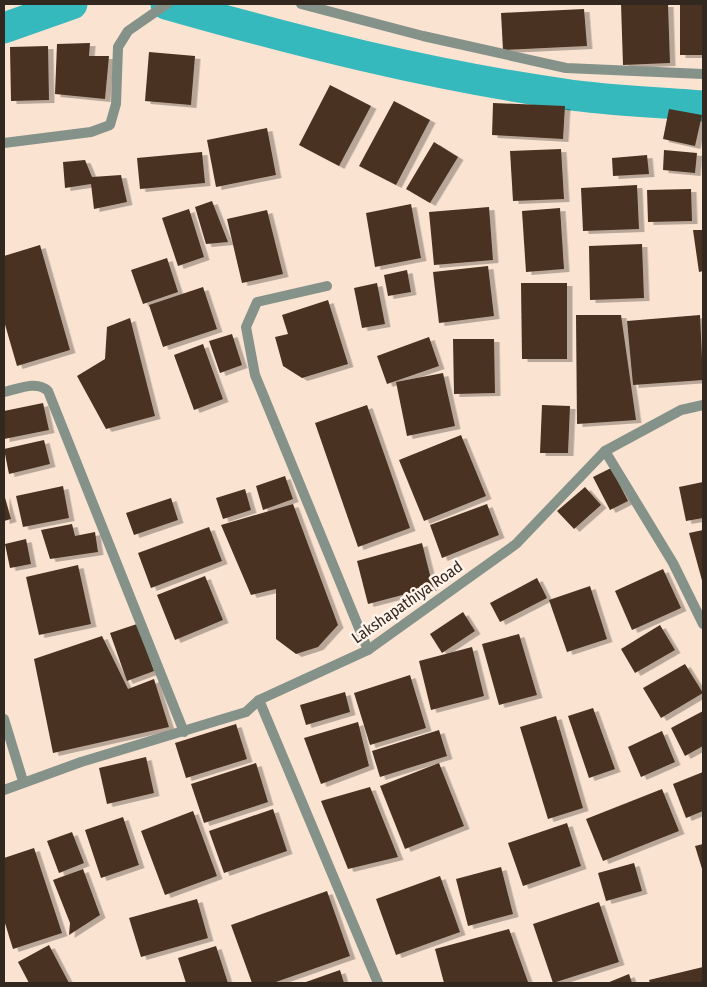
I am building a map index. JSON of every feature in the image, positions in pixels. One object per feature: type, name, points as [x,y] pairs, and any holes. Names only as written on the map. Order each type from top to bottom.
[{"type":"street","points":[[301,4],[423,36],[566,68],[703,74]]},
{"type":"street","points":[[4,143],[91,132],[110,124],[116,104],[118,47],[128,31],[165,5]]},
{"type":"street","points":[[327,286],[257,302],[246,327],[255,375],[368,650]]},
{"type":"street","points":[[4,392],[36,385],[43,386],[48,391],[184,732]]},
{"type":"street","name":"Lakshapathiya Road","points":[[4,790],[23,781],[246,712],[259,700],[368,650],[516,544],[605,451],[681,410],[703,405]]},
{"type":"street","points":[[605,451],[673,563],[703,624]]},
{"type":"street","points":[[259,700],[378,983]]},
{"type":"street","points":[[4,719],[23,781]]},
{"type":"building","points":[[621,4],[668,4],[670,63],[623,65]]},
{"type":"building","points":[[680,5],[703,5],[703,55],[680,55]]},
{"type":"building","points":[[584,9],[587,46],[503,50],[501,13]]},
{"type":"building","points":[[90,43],[89,56],[109,56],[105,99],[55,94],[57,44]]},
{"type":"building","points":[[48,46],[49,100],[11,101],[10,47]]},
{"type":"building","points":[[149,52],[195,56],[191,105],[145,101]]},
{"type":"building","points":[[330,85],[371,106],[339,166],[299,145]]},
{"type":"building","points":[[394,101],[430,120],[396,185],[359,166]]},
{"type":"building","points":[[493,103],[565,106],[563,139],[492,135]]},
{"type":"building","points":[[669,109],[702,115],[695,146],[663,139]]},
{"type":"building","points":[[267,128],[276,175],[216,187],[207,140]]},
{"type":"building","points":[[434,142],[458,157],[430,203],[406,189]]},
{"type":"building","points":[[561,149],[564,199],[513,201],[510,151]]},
{"type":"building","points":[[664,150],[697,153],[695,173],[663,170]]},
{"type":"building","points":[[202,152],[205,183],[140,189],[137,158]]},
{"type":"building","points":[[647,155],[649,174],[613,176],[612,158]]},
{"type":"building","points":[[85,160],[92,177],[121,175],[127,202],[94,209],[91,184],[65,188],[63,162]]},
{"type":"building","points":[[637,185],[639,229],[583,231],[581,188]]},
{"type":"building","points":[[691,189],[692,221],[648,222],[647,190]]},
{"type":"building","points":[[212,201],[228,242],[206,244],[195,207]]},
{"type":"building","points":[[411,204],[421,258],[375,267],[366,213]]},
{"type":"building","points":[[489,207],[493,260],[434,265],[429,212]]},
{"type":"building","points":[[560,208],[564,269],[526,272],[522,211]]},
{"type":"building","points":[[189,209],[204,257],[178,266],[162,218]]},
{"type":"building","points":[[267,210],[283,274],[242,283],[227,219]]},
{"type":"building","points":[[693,230],[703,230],[703,271],[699,272]]},
{"type":"building","points":[[642,244],[644,298],[590,300],[589,246]]},
{"type":"building","points":[[40,245],[70,350],[17,366],[4,321],[4,256]]},
{"type":"building","points":[[167,258],[178,292],[143,304],[131,270]]},
{"type":"building","points":[[488,266],[494,316],[439,323],[433,272]]},
{"type":"building","points":[[407,270],[411,292],[388,296],[384,275]]},
{"type":"building","points":[[377,283],[385,324],[362,328],[354,288]]},
{"type":"building","points":[[521,283],[567,283],[567,359],[522,359]]},
{"type":"building","points":[[203,287],[217,329],[163,347],[149,305]]},
{"type":"building","points":[[328,300],[348,364],[302,378],[283,366],[275,337],[288,334],[282,315]]},
{"type":"building","points":[[576,315],[621,315],[636,420],[577,424]]},
{"type":"building","points":[[700,315],[703,380],[633,385],[627,321]]},
{"type":"building","points":[[130,318],[155,416],[106,429],[77,376],[105,359],[107,327]]},
{"type":"building","points":[[232,334],[242,365],[220,373],[209,341]]},
{"type":"building","points":[[429,337],[439,366],[387,384],[377,356]]},
{"type":"building","points":[[453,339],[494,339],[495,393],[454,394]]},
{"type":"building","points":[[203,344],[223,399],[194,410],[174,355]]},
{"type":"building","points":[[443,373],[455,426],[407,436],[396,382]]},
{"type":"building","points":[[43,403],[49,430],[4,439],[4,411]]},
{"type":"building","points":[[367,405],[410,528],[358,547],[315,423]]},
{"type":"building","points":[[542,405],[570,406],[568,453],[540,453]]},
{"type":"building","points":[[461,435],[486,496],[424,521],[399,460]]},
{"type":"building","points":[[44,440],[50,464],[9,474],[4,449]]},
{"type":"building","points":[[611,468],[628,501],[610,510],[593,477]]},
{"type":"building","points":[[285,476],[293,499],[263,510],[256,486]]},
{"type":"building","points":[[703,482],[703,518],[686,521],[679,487]]},
{"type":"building","points":[[63,486],[69,518],[23,527],[16,496]]},
{"type":"building","points":[[585,487],[601,505],[574,529],[557,511]]},
{"type":"building","points":[[245,489],[251,510],[223,519],[216,498]]},
{"type":"building","points":[[4,494],[11,519],[4,521]]},
{"type":"building","points":[[171,498],[178,520],[134,535],[126,513]]},
{"type":"building","points":[[293,504],[338,625],[318,647],[296,654],[276,639],[276,589],[251,595],[221,525]]},
{"type":"building","points":[[487,504],[499,535],[442,558],[430,525]]},
{"type":"building","points":[[72,524],[75,536],[95,532],[98,552],[50,559],[41,530]]},
{"type":"building","points":[[209,527],[222,561],[151,588],[138,553]]},
{"type":"building","points":[[703,530],[703,584],[689,533]]},
{"type":"building","points":[[26,539],[31,564],[10,568],[5,544]]},
{"type":"building","points":[[422,543],[433,587],[368,604],[357,561]]},
{"type":"building","points":[[78,565],[91,624],[39,635],[26,577]]},
{"type":"building","points":[[663,569],[681,608],[632,630],[615,591]]},
{"type":"building","points":[[205,576],[223,620],[175,640],[157,595]]},
{"type":"building","points":[[537,578],[547,598],[500,622],[490,603]]},
{"type":"building","points":[[590,586],[607,639],[567,652],[549,600]]},
{"type":"building","points":[[463,612],[475,631],[442,653],[430,634]]},
{"type":"building","points":[[137,624],[154,671],[127,681],[110,633]]},
{"type":"building","points":[[660,625],[675,650],[635,673],[621,649]]},
{"type":"building","points":[[519,634],[537,695],[499,705],[482,644]]},
{"type":"building","points":[[102,636],[128,689],[154,679],[169,727],[53,753],[34,659]]},
{"type":"building","points":[[472,647],[484,696],[431,710],[419,661]]},
{"type":"building","points":[[685,664],[703,693],[661,718],[643,688]]},
{"type":"building","points":[[410,675],[426,728],[370,745],[354,693]]},
{"type":"building","points":[[345,692],[350,712],[306,725],[300,705]]},
{"type":"building","points":[[593,708],[615,769],[589,778],[568,716]]},
{"type":"building","points":[[703,711],[703,746],[685,756],[671,728]]},
{"type":"building","points":[[556,716],[583,808],[548,819],[520,727]]},
{"type":"building","points":[[358,722],[369,766],[321,784],[304,738]]},
{"type":"building","points":[[236,724],[247,759],[186,778],[175,743]]},
{"type":"building","points":[[439,730],[447,756],[380,777],[372,751]]},
{"type":"building","points":[[662,731],[675,762],[641,777],[628,747]]},
{"type":"building","points":[[146,757],[154,793],[107,804],[99,768]]},
{"type":"building","points":[[256,763],[268,802],[204,823],[191,784]]},
{"type":"building","points":[[439,763],[464,826],[405,849],[380,786]]},
{"type":"building","points":[[703,772],[703,811],[686,818],[673,784]]},
{"type":"building","points":[[370,787],[398,857],[348,869],[321,801]]},
{"type":"building","points":[[662,789],[679,831],[603,861],[586,819]]},
{"type":"building","points":[[273,809],[287,851],[224,873],[209,831]]},
{"type":"building","points":[[193,811],[217,876],[165,895],[141,831]]},
{"type":"building","points":[[123,817],[139,865],[101,878],[85,830]]},
{"type":"building","points":[[567,823],[581,866],[523,886],[508,843]]},
{"type":"building","points":[[72,832],[84,863],[59,873],[47,841]]},
{"type":"building","points":[[703,844],[703,872],[695,846]]},
{"type":"building","points":[[34,848],[62,933],[13,949],[4,920],[4,858]]},
{"type":"building","points":[[634,863],[642,891],[606,901],[598,873]]},
{"type":"building","points":[[501,867],[513,914],[468,926],[456,879]]},
{"type":"building","points":[[83,869],[100,915],[69,935],[70,923],[53,880]]},
{"type":"building","points":[[440,876],[460,932],[396,955],[376,899]]},
{"type":"building","points":[[327,891],[350,956],[273,983],[252,983],[231,925]]},
{"type":"building","points":[[197,899],[208,938],[141,957],[129,918]]},
{"type":"building","points":[[599,902],[619,962],[553,983],[533,924]]},
{"type":"building","points":[[509,929],[528,982],[444,983],[435,949]]},
{"type":"building","points":[[49,945],[69,983],[29,983],[18,962]]},
{"type":"building","points":[[216,946],[228,983],[186,983],[178,958]]},
{"type":"building","points":[[703,967],[703,983],[650,983],[649,980]]},
{"type":"building","points":[[340,970],[344,983],[303,983]]},
{"type":"building","points":[[629,974],[632,983],[607,983]]},
{"type":"waterway","points":[[4,28],[72,4]]},
{"type":"waterway","points":[[166,4],[313,44],[463,77],[581,96],[703,106]]}]
